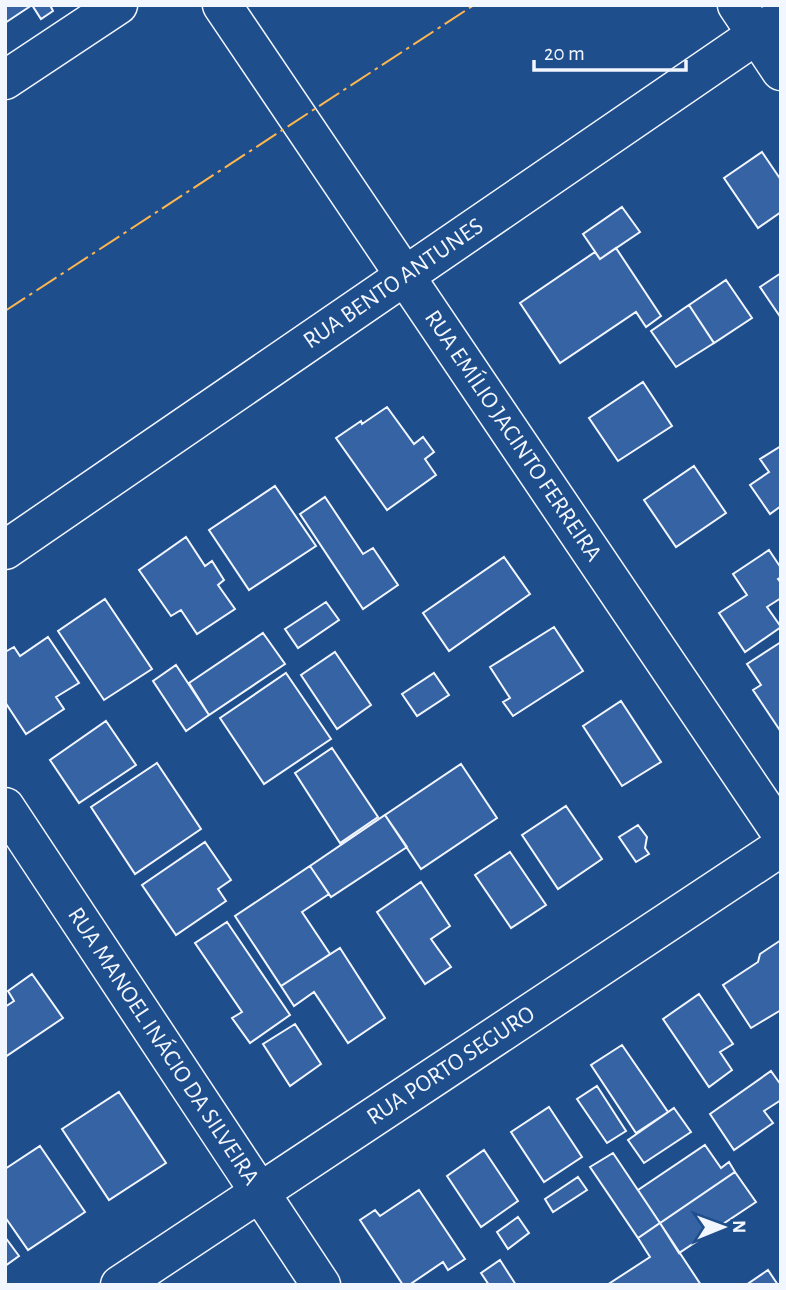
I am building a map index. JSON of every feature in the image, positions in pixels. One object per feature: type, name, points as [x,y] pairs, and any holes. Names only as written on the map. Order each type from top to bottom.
[{"type":"street","points":[[5,80],[118,5]]},
{"type":"street","name":"RUA EMÍLIO JACINTO FERREIRA","points":[[222,5],[781,833]]},
{"type":"street","points":[[758,19],[781,71]]},
{"type":"street","name":"RUA BENTO ANTUNES","points":[[5,550],[405,276],[758,19]]},
{"type":"street","name":"RUA MANOEL INÁCIO DA SILVEIRA","points":[[5,807],[321,1285]]},
{"type":"street","name":"RUA PORTO SEGURO","points":[[120,1285],[781,847]]},
{"type":"building","points":[[5,5],[32,5],[5,23]]},
{"type":"building","points":[[32,5],[50,5],[53,11],[41,19]]},
{"type":"building","points":[[762,152],[781,180],[781,212],[758,228],[724,178]]},
{"type":"building","points":[[622,207],[640,232],[600,259],[583,234]]},
{"type":"building","points":[[616,248],[661,316],[646,327],[636,312],[560,363],[520,303],[595,252],[600,259]]},
{"type":"building","points":[[781,273],[781,318],[760,287]]},
{"type":"building","points":[[726,280],[752,318],[714,343],[689,305]]},
{"type":"building","points":[[689,305],[714,343],[676,367],[651,331]]},
{"type":"building","points":[[643,382],[672,426],[618,461],[589,418]]},
{"type":"building","points":[[387,407],[414,444],[423,437],[434,452],[425,459],[436,475],[387,510],[336,438]]},
{"type":"building","points":[[781,446],[781,506],[770,514],[750,485],[769,472],[760,459]]},
{"type":"building","points":[[694,466],[726,513],[676,547],[644,500]]},
{"type":"building","points":[[275,486],[316,546],[249,590],[209,530]]},
{"type":"building","points":[[325,497],[363,554],[373,548],[398,585],[363,609],[300,514]]},
{"type":"building","points":[[186,537],[205,566],[212,561],[224,580],[218,585],[235,609],[197,634],[181,610],[171,616],[139,570]]},
{"type":"building","points":[[769,550],[781,568],[781,577],[778,579],[781,583],[781,598],[767,607],[781,627],[745,652],[719,613],[747,595],[733,574]]},
{"type":"building","points":[[504,557],[530,594],[449,651],[423,613]]},
{"type":"building","points":[[105,599],[152,669],[104,700],[58,631]]},
{"type":"building","points":[[326,602],[339,620],[298,648],[285,629]]},
{"type":"building","points":[[554,627],[583,671],[513,716],[503,702],[510,698],[490,667]]},
{"type":"building","points":[[263,633],[285,664],[209,715],[189,683]]},
{"type":"building","points":[[48,637],[79,683],[56,697],[64,709],[26,734],[5,702],[5,652],[14,647],[20,656]]},
{"type":"building","points":[[781,642],[781,732],[753,690],[761,685],[747,664]]},
{"type":"building","points":[[335,652],[371,705],[337,729],[301,675]]},
{"type":"building","points":[[176,665],[209,715],[186,731],[153,681]]},
{"type":"building","points":[[286,673],[331,739],[264,784],[220,718]]},
{"type":"building","points":[[434,673],[449,695],[417,716],[402,694]]},
{"type":"building","points":[[621,701],[661,762],[622,786],[583,726]]},
{"type":"building","points":[[106,721],[136,765],[79,803],[50,760]]},
{"type":"building","points":[[332,748],[378,817],[340,843],[295,773]]},
{"type":"building","points":[[157,763],[201,829],[135,874],[91,807]]},
{"type":"building","points":[[461,764],[497,818],[421,869],[385,815]]},
{"type":"building","points":[[566,806],[602,859],[558,889],[522,835]]},
{"type":"building","points":[[385,815],[407,847],[331,897],[310,866]]},
{"type":"building","points":[[638,825],[647,837],[645,848],[649,854],[636,862],[619,837]]},
{"type":"building","points":[[205,842],[231,880],[218,889],[226,901],[176,935],[142,885]]},
{"type":"building","points":[[510,852],[546,905],[511,928],[475,875]]},
{"type":"building","points":[[310,866],[329,894],[302,912],[330,954],[281,986],[235,916]]},
{"type":"building","points":[[421,882],[450,926],[431,939],[451,967],[425,984],[377,912]]},
{"type":"building","points":[[227,922],[290,1015],[250,1043],[232,1018],[242,1012],[195,943]]},
{"type":"building","points":[[781,940],[781,1010],[751,1028],[723,985],[758,962],[760,954]]},
{"type":"building","points":[[340,948],[385,1018],[348,1043],[314,992],[294,1006],[281,986]]},
{"type":"building","points":[[32,974],[63,1018],[5,1057],[5,1007],[14,1001],[8,991]]},
{"type":"building","points":[[699,994],[733,1044],[720,1052],[732,1070],[709,1087],[663,1019]]},
{"type":"building","points":[[295,1024],[321,1064],[290,1086],[263,1044]]},
{"type":"building","points":[[622,1045],[668,1112],[636,1133],[591,1065]]},
{"type":"building","points":[[771,1071],[781,1085],[781,1100],[764,1111],[773,1123],[734,1150],[710,1114]]},
{"type":"building","points":[[597,1086],[626,1131],[607,1143],[577,1099]]},
{"type":"building","points":[[119,1092],[166,1163],[109,1200],[62,1129]]},
{"type":"building","points":[[549,1107],[582,1157],[544,1182],[511,1132]]},
{"type":"building","points":[[674,1108],[691,1132],[644,1163],[628,1140]]},
{"type":"building","points":[[705,1145],[721,1168],[729,1162],[735,1172],[660,1223],[638,1190]]},
{"type":"building","points":[[40,1146],[85,1212],[28,1250],[5,1217],[5,1169]]},
{"type":"building","points":[[484,1150],[518,1201],[481,1227],[447,1176]]},
{"type":"building","points":[[613,1153],[660,1223],[638,1238],[590,1167]]},
{"type":"building","points":[[735,1172],[756,1202],[679,1253],[660,1223]]},
{"type":"building","points":[[578,1177],[587,1190],[553,1212],[545,1199]]},
{"type":"building","points":[[419,1190],[465,1259],[448,1270],[443,1262],[409,1285],[403,1285],[360,1220],[375,1210],[380,1216]]},
{"type":"building","points":[[518,1217],[529,1233],[508,1249],[497,1232]]},
{"type":"building","points":[[660,1223],[701,1285],[607,1285],[650,1257],[638,1238]]},
{"type":"building","points":[[5,1237],[19,1256],[5,1266]]},
{"type":"building","points":[[500,1260],[516,1285],[489,1285],[481,1273]]},
{"type":"building","points":[[768,1270],[778,1285],[746,1285]]},
{"type":"power","points":[[5,311],[474,5]]}]
